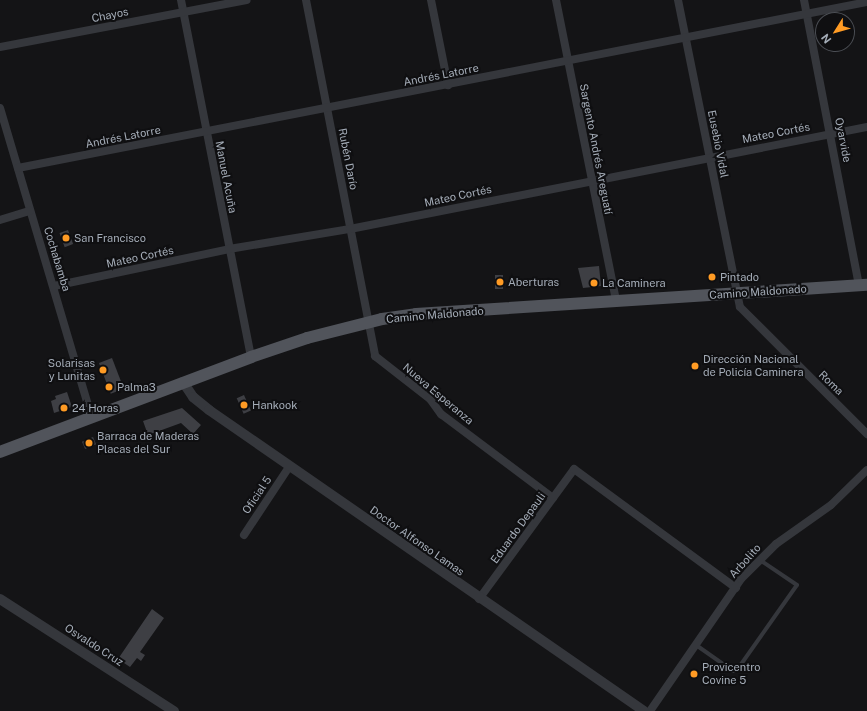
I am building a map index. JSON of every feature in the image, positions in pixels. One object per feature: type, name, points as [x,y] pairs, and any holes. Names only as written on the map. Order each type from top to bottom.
[{"type":"main road","name":"Camino Maldonado","points":[[0,452],[251,357],[307,338],[369,322],[416,314],[863,285]]},
{"type":"street","name":"Manuel Acuña","points":[[181,0],[251,357]]},
{"type":"street","name":"Chayos","points":[[0,47],[247,0]]},
{"type":"street","name":"Rubén Darío","points":[[306,0],[369,322]]},
{"type":"street","points":[[431,0],[448,85]]},
{"type":"street","name":"Sargento Andrés Areguatí","points":[[556,0],[616,301]]},
{"type":"street","name":"Eusebio Vidal","points":[[678,0],[737,293]]},
{"type":"street","name":"Oyarvide","points":[[804,0],[830,134],[863,285]]},
{"type":"street","name":"Andrés Latorre","points":[[18,168],[568,62],[685,36],[867,2]]},
{"type":"street","name":"Cochabamba","points":[[0,108],[92,418]]},
{"type":"street","name":"Mateo Cortés","points":[[54,286],[230,250],[350,229],[591,180],[867,127]]},
{"type":"street","points":[[0,220],[30,211]]},
{"type":"street","name":"Roma","points":[[737,293],[738,303],[745,315],[867,434]]},
{"type":"street","name":"Nueva Esperanza","points":[[369,322],[378,359],[430,399],[442,414],[553,498]]},
{"type":"street","name":"Doctor Alfonso Lamas","points":[[183,382],[193,397],[209,410],[289,467],[644,711]]},
{"type":"street","name":"Oficial 5","points":[[244,535],[289,467]]},
{"type":"street","name":"Eduardo Depauli","points":[[480,599],[574,469],[736,588]]},
{"type":"street","name":"Arbolito","points":[[650,711],[736,588],[760,560],[793,530],[831,505],[867,470]]},
{"type":"street","name":"Osvaldo Cruz","points":[[0,599],[174,711]]},
{"type":"lane","points":[[696,645],[733,671],[736,670],[797,585],[760,560]]},
{"type":"building","name":"San Francisco","points":[[68,230],[73,244],[65,247],[60,233]]},
{"type":"building","points":[[599,266],[601,286],[583,288],[578,268]]},
{"type":"building","name":"Aberturas","points":[[495,275],[503,275],[503,289],[495,289]]},
{"type":"building","points":[[112,358],[124,389],[111,394],[99,363]]},
{"type":"building","points":[[67,392],[72,407],[54,413],[51,401],[56,399],[55,396]]},
{"type":"building","name":"Hankook","points":[[244,395],[251,411],[244,414],[237,398]]},
{"type":"building","points":[[182,408],[201,425],[193,434],[181,423],[148,435],[143,421]]},
{"type":"building","name":"Barraca de Maderas Placas del Sur","points":[[93,437],[96,444],[85,449],[82,442]]},
{"type":"building","points":[[152,609],[164,618],[140,652],[145,655],[141,661],[137,658],[130,667],[118,659]]},
{"type":"place","name":"San Francisco","points":[[66,238]]},
{"type":"place","name":"Pintado","points":[[712,277]]},
{"type":"place","name":"Aberturas","points":[[500,282]]},
{"type":"place","name":"La Caminera","points":[[594,283]]},
{"type":"place","name":"Dirección Nacional de Policía Caminera","points":[[695,366]]},
{"type":"place","name":"Solarisas y Lunitas","points":[[103,370]]},
{"type":"place","name":"Palma3","points":[[109,387]]},
{"type":"place","name":"Hankook","points":[[244,405]]},
{"type":"place","name":"24 Horas","points":[[64,408]]},
{"type":"place","name":"Barraca de Maderas Placas del Sur","points":[[89,443]]},
{"type":"place","name":"Provicentro Covine 5","points":[[694,674]]}]
